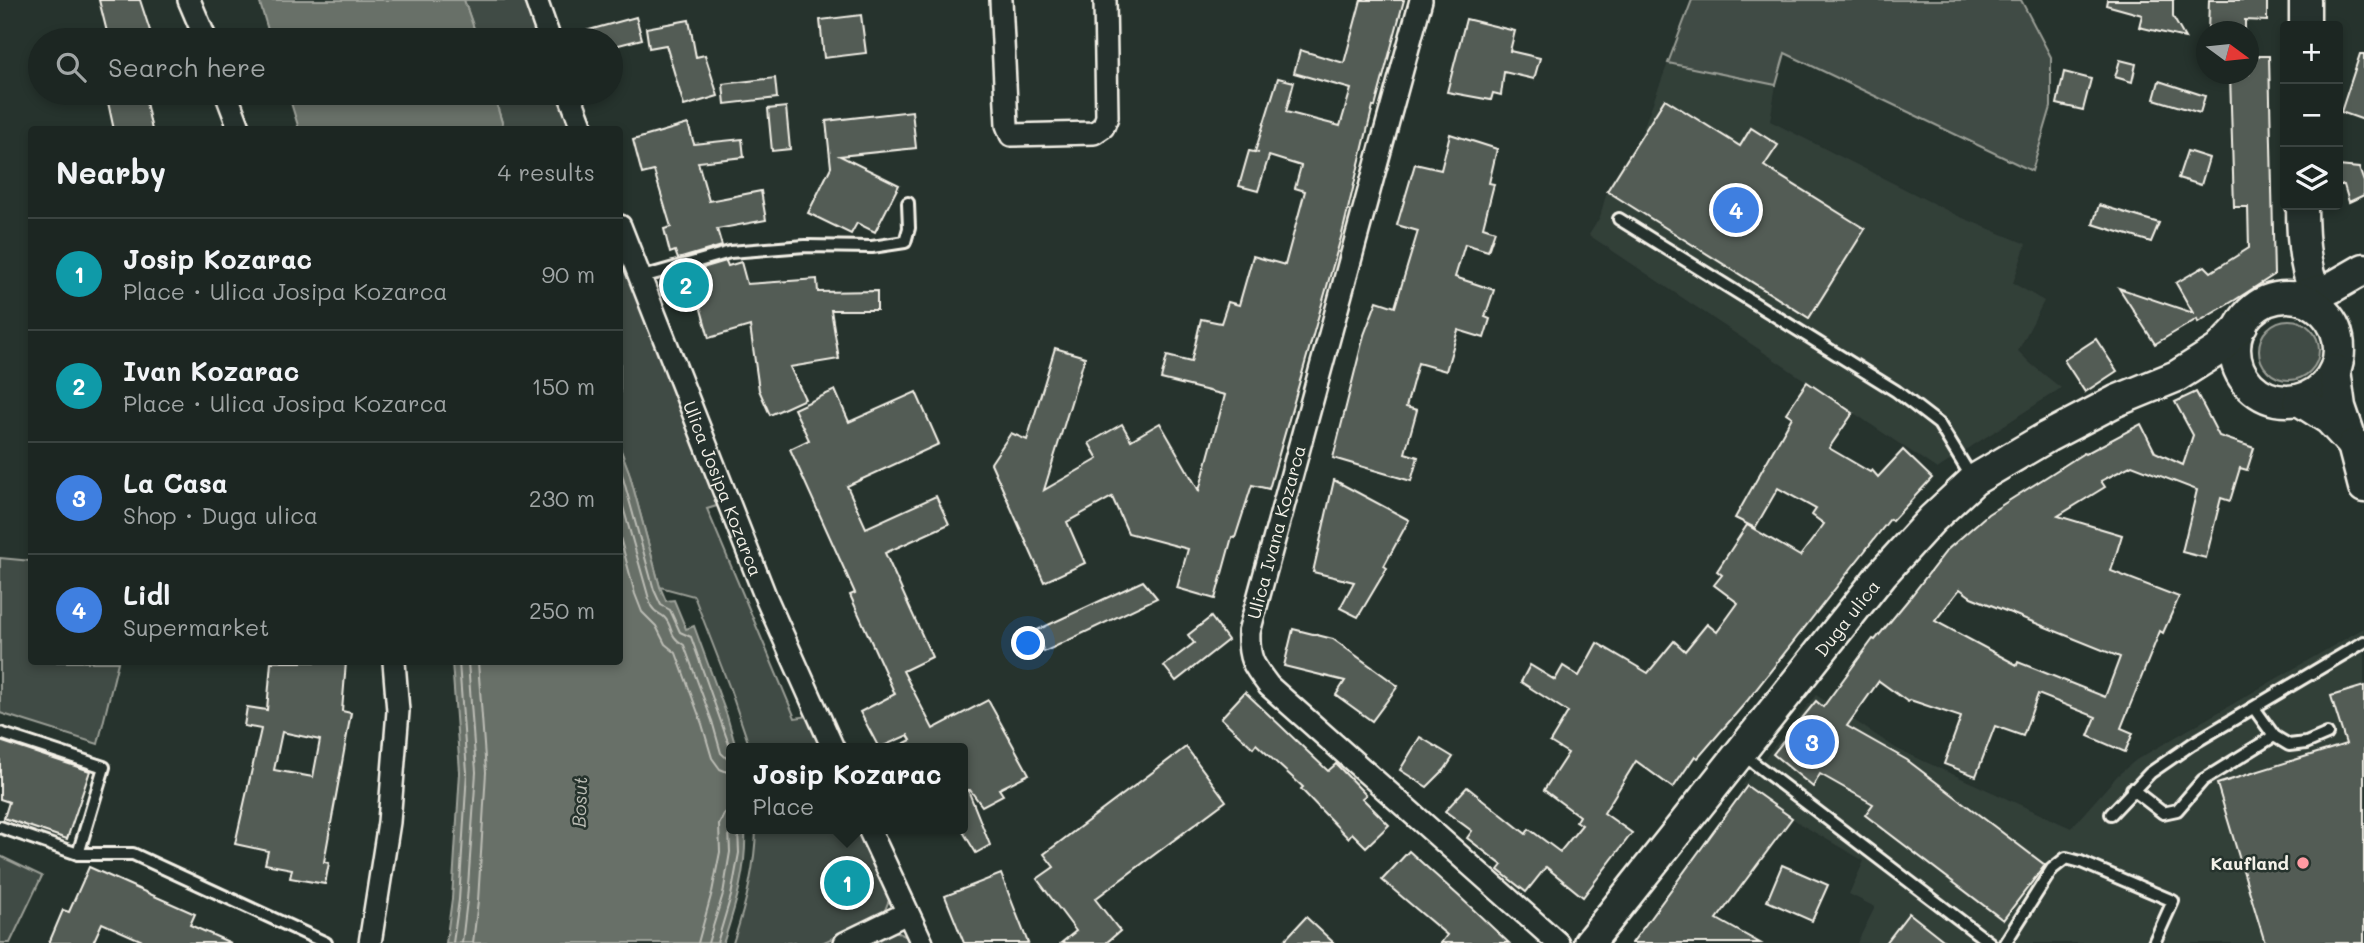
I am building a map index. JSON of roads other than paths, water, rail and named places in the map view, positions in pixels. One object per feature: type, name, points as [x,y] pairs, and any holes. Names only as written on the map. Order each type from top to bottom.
[{"type":"main road","points":[[2305,0],[2305,21]]},
{"type":"main road","points":[[2302,210],[2303,300],[2333,324],[2338,339]]},
{"type":"main road","points":[[2303,242],[2330,264],[2364,269]]},
{"type":"main road","name":"Duga ulica","points":[[1589,943],[1882,574],[1932,519],[1974,480],[2046,437],[2116,401],[2176,376],[2218,351],[2251,312],[2263,303],[2303,300],[2364,269]]},
{"type":"main road","points":[[2364,277],[2347,298],[2341,311],[2339,355],[2335,370],[2340,407],[2364,487]]},
{"type":"main road","points":[[2242,325],[2236,341],[2236,359],[2242,375],[2254,389]]},
{"type":"main road","points":[[2299,400],[2320,389],[2335,370]]},
{"type":"main road","name":"Duga ulica","points":[[2176,376],[2217,376],[2254,389],[2267,397],[2283,401],[2299,400]]},
{"type":"main road","points":[[2299,400],[2329,419],[2353,445]]},
{"type":"street","points":[[189,0],[201,28]]},
{"type":"street","points":[[536,0],[546,28]]},
{"type":"street","points":[[1001,0],[1007,125],[1011,135],[1094,133],[1102,127],[1108,117],[1105,0]]},
{"type":"street","name":"Ulica Ivana Kozarca","points":[[1421,0],[1249,632],[1248,653],[1254,666],[1269,685],[1558,943]]},
{"type":"street","points":[[231,105],[238,126]]},
{"type":"street","points":[[574,105],[581,126]]},
{"type":"street","name":"Ulica Josipa Kozarca","points":[[623,234],[766,598],[831,743]]},
{"type":"street","points":[[370,943],[389,822],[398,711],[394,665]]},
{"type":"street","points":[[871,834],[922,943]]},
{"type":"street","points":[[845,943],[907,914]]},
{"type":"lane","points":[[639,278],[730,252],[805,246],[872,247],[905,242],[909,228],[908,203]]},
{"type":"lane","points":[[1619,219],[1896,391],[1939,424],[1974,480]]},
{"type":"lane","points":[[2111,814],[2150,773],[2192,744],[2364,642]]},
{"type":"lane","points":[[2254,708],[2274,736],[2289,745],[2306,743],[2327,734]]},
{"type":"lane","points":[[0,733],[104,766],[78,854]]},
{"type":"lane","points":[[2132,789],[2163,813],[2177,810],[2203,780],[2274,736]]},
{"type":"lane","points":[[1740,753],[1990,943]]},
{"type":"lane","points":[[0,827],[78,854],[133,854],[326,943]]},
{"type":"lane","points":[[2005,943],[2052,870],[2066,858],[2173,901],[2154,943]]},
{"type":"water","points":[[259,0],[464,0],[474,28],[267,28]]},
{"type":"water","points":[[292,105],[497,105],[503,126],[298,126]]},
{"type":"water","name":"Bosut","points":[[623,456],[660,587],[666,601],[674,600],[686,629],[694,626],[735,743],[726,743],[726,834],[745,834],[745,843],[740,886],[723,943],[446,943],[452,899],[460,772],[452,665],[623,665]]},
{"type":"place","name":"Lidl","points":[[1736,210]]},
{"type":"place","name":"Ivan Kozarac","points":[[686,285]]},
{"type":"place","name":"La Casa","points":[[1812,742]]},
{"type":"place","name":"Kaufland","points":[[2303,863]]},
{"type":"place","name":"Josip Kozarac","points":[[847,883]]}]
